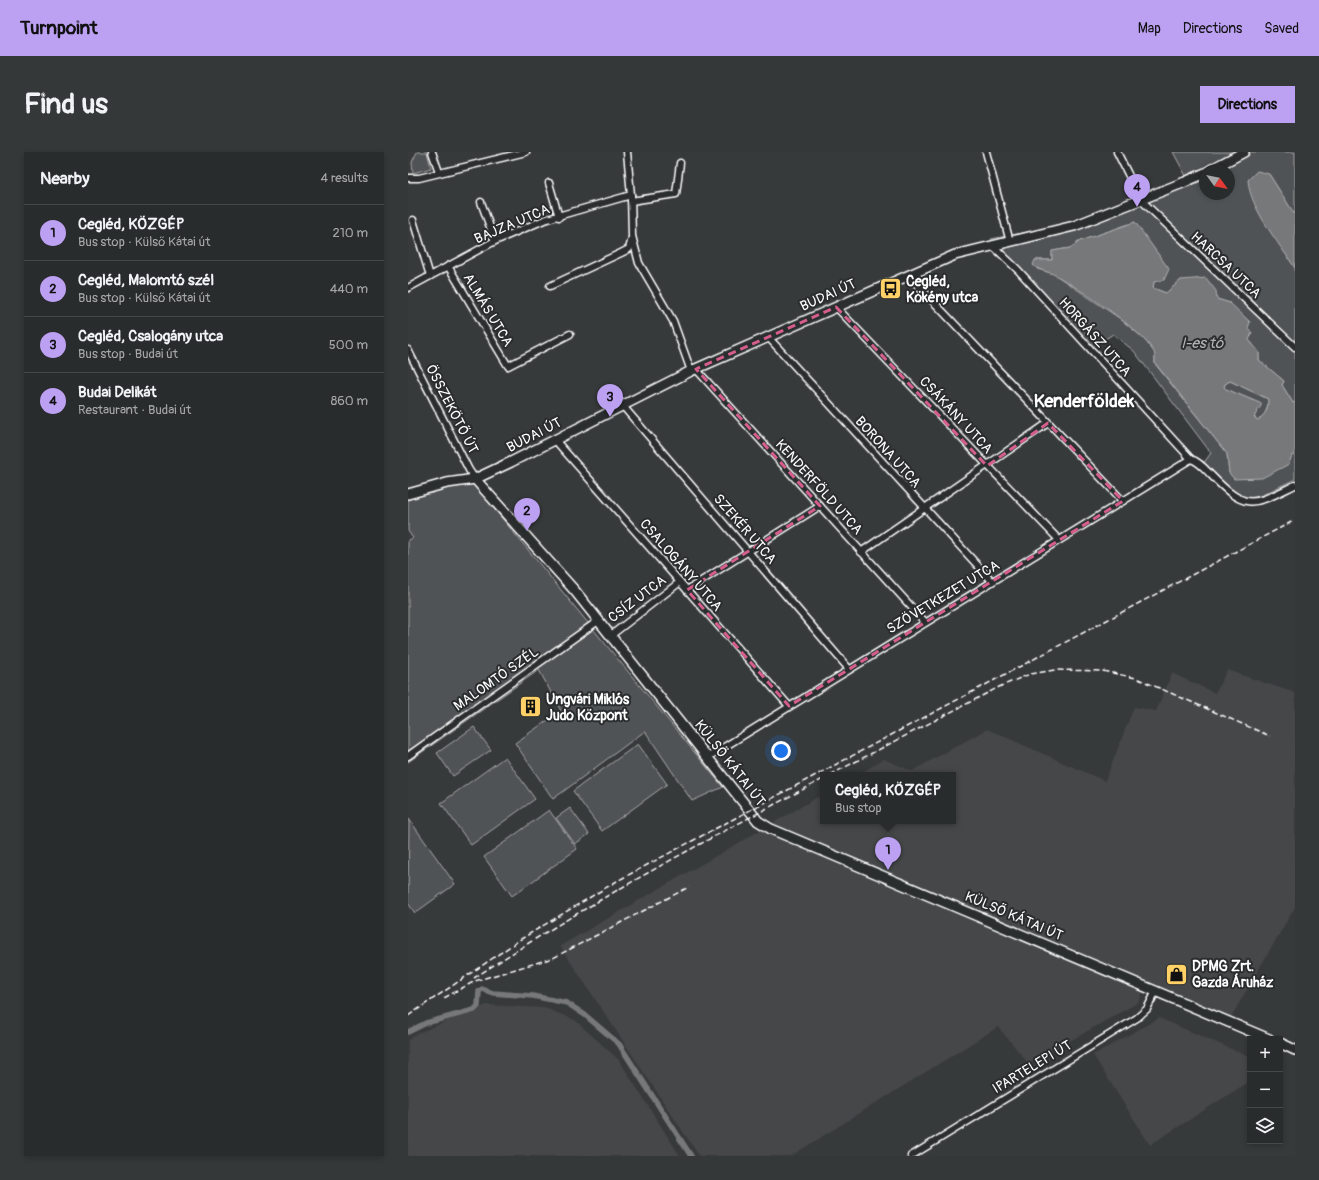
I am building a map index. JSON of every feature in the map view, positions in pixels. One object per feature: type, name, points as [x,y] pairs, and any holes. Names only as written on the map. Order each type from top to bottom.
[{"type":"main road","points":[[1221,164],[1244,152]]},
{"type":"main road","name":"BUDAI ÚT","points":[[475,479],[693,370],[955,255],[1074,226],[1199,176]]},
{"type":"main road","points":[[408,494],[447,484],[475,479]]},
{"type":"main road","name":"KÜLSŐ KÁTAI ÚT","points":[[475,479],[551,563],[708,757],[755,818],[771,828],[1262,1036]]},
{"type":"main road","points":[[1283,1044],[1295,1050]]},
{"type":"street","points":[[432,152],[439,172]]},
{"type":"street","points":[[408,178],[419,178],[500,155],[526,152]]},
{"type":"street","points":[[627,152],[631,198],[632,236],[639,263],[673,321],[693,370]]},
{"type":"street","points":[[986,152],[1010,242]]},
{"type":"street","name":"HARCSA UTCA","points":[[1117,152],[1141,200],[1295,347]]},
{"type":"street","name":"BAJZA UTCA","points":[[408,288],[495,241],[544,220],[631,198],[676,194],[680,163]]},
{"type":"street","points":[[549,183],[559,217]]},
{"type":"street","points":[[481,202],[495,241]]},
{"type":"street","points":[[413,220],[430,276]]},
{"type":"street","points":[[550,286],[629,249],[632,236]]},
{"type":"street","name":"HORGÁSZ UTCA","points":[[992,245],[1018,270],[1190,459],[1198,462],[1230,495],[1247,502],[1262,501],[1295,485]]},
{"type":"street","name":"ALMÁS UTCA","points":[[448,266],[508,366],[570,334]]},
{"type":"street","points":[[908,275],[1123,501]]},
{"type":"street","name":"CSÁKÁNY UTCA","points":[[836,307],[1059,540]]},
{"type":"street","name":"BORONA UTCA","points":[[768,337],[924,509],[992,581]]},
{"type":"street","name":"ÖSSZEKÖTŐ ÚT","points":[[408,350],[475,479]]},
{"type":"street","name":"KENDERFÖLD UTCA","points":[[693,370],[820,506],[925,622]]},
{"type":"street","name":"SZEKÉR UTCA","points":[[622,406],[849,669]]},
{"type":"street","points":[[861,552],[1048,423]]},
{"type":"street","name":"CSALOGÁNY UTCA","points":[[555,440],[789,706]]},
{"type":"street","name":"SZÖVETKEZET UTCA","points":[[708,757],[1190,459]]},
{"type":"street","points":[[687,590],[749,553],[820,506]]},
{"type":"street","name":"CSÍZ UTCA","points":[[610,636],[680,582]]},
{"type":"street","name":"MALOMTÓ SZÉL","points":[[408,756],[598,621]]},
{"type":"street","name":"IPARTELEPI ÚT","points":[[911,1156],[1137,1018],[1147,1009],[1156,991]]},
{"type":"highlighted area","points":[[836,307],[987,466],[1048,423],[1123,501],[789,706],[687,590],[820,506],[696,369]]},
{"type":"shaded area","points":[[417,152],[427,152],[431,168],[413,173],[412,162]]},
{"type":"shaded area","points":[[1173,152],[1295,152],[1295,215],[1269,174],[1256,206],[1295,268],[1295,402],[1293,403],[1282,385],[1284,381],[1259,360],[1259,352],[1249,340],[1230,303],[1217,299],[1215,291],[1181,280],[1166,293],[1153,288],[1154,282],[1135,222],[1080,241],[1070,248],[1052,251],[1052,260],[1035,260],[1037,269],[1054,274],[1119,318],[1143,338],[1155,353],[1155,364],[1227,454],[1229,473],[1292,455],[1295,456],[1295,479],[1252,500],[1231,494],[1203,464],[1211,453],[1134,351],[1113,334],[1093,347],[991,239],[1067,224],[1114,207],[1186,176]]},
{"type":"shaded area","points":[[1230,381],[1268,399],[1268,406],[1263,416],[1258,420],[1254,417],[1261,404],[1224,388],[1225,384]]},
{"type":"shaded area","points":[[468,477],[723,787],[692,801],[645,731],[553,799],[515,743],[561,711],[539,670],[408,762],[408,540],[413,538],[408,531],[408,491]]},
{"type":"shaded area","points":[[1227,670],[1295,693],[1295,907],[1230,1019],[1146,984],[1139,1002],[1029,1064],[998,1027],[791,1156],[699,1156],[560,946],[820,796],[820,824],[956,824],[956,772],[862,772],[884,759],[912,771],[987,729],[1105,781],[1134,707],[1156,711],[1172,673],[1215,693]]},
{"type":"shaded area","points":[[474,727],[491,750],[453,776],[437,753]]},
{"type":"shaded area","points":[[638,744],[667,784],[602,831],[573,791]]},
{"type":"shaded area","points":[[505,757],[535,799],[471,845],[441,803]]},
{"type":"shaded area","points":[[570,808],[589,834],[575,844],[556,818]]},
{"type":"shaded area","points":[[549,810],[577,849],[512,896],[484,857]]},
{"type":"shaded area","points":[[409,819],[455,884],[415,913],[408,903]]},
{"type":"shaded area","points":[[486,1005],[545,1008],[575,1020],[619,1060],[680,1156],[408,1156],[408,1040],[418,1033]]},
{"type":"shaded area","points":[[1159,1018],[1247,1056],[1247,1083],[1150,1145],[1093,1055]]},
{"type":"water","points":[[1257,171],[1269,174],[1295,215],[1295,268],[1266,226],[1254,202],[1248,180]]},
{"type":"water","name":"I-es tó","points":[[1135,222],[1169,269],[1164,280],[1154,282],[1153,288],[1166,293],[1181,280],[1206,278],[1216,291],[1217,299],[1230,303],[1250,322],[1248,328],[1252,333],[1249,340],[1259,352],[1259,360],[1284,381],[1282,385],[1293,403],[1295,402],[1295,456],[1292,455],[1289,464],[1262,478],[1234,479],[1229,473],[1227,454],[1155,363],[1154,352],[1147,343],[1124,321],[1094,299],[1055,275],[1038,269],[1033,265],[1035,260],[1052,260],[1052,251],[1070,248],[1080,241]],"holes":[[[1230,381],[1268,399],[1266,411],[1258,420],[1254,417],[1262,404],[1224,387],[1225,384]]]},
{"type":"waterway","points":[[408,1032],[426,1023],[474,1010],[478,1006],[479,991],[482,989],[493,993],[533,996],[567,1003],[585,1015],[619,1044],[691,1156]]},
{"type":"railway","points":[[822,772],[1295,520]]},
{"type":"railway","points":[[836,772],[999,687],[1030,674],[1055,670],[1103,671],[1136,678],[1270,736]]},
{"type":"railway","points":[[408,1016],[521,939],[617,881],[820,773]]},
{"type":"railway","points":[[474,978],[559,924],[602,899],[820,781]]},
{"type":"railway","points":[[444,998],[475,981],[553,958],[689,887]]},
{"type":"place","name":"Budai Delikát","points":[[1137,207]]},
{"type":"place","name":"Cegléd, Kökény utca","points":[[891,289]]},
{"type":"place","name":"Cegléd, Csalogány utca","points":[[610,417]]},
{"type":"place","name":"Cegléd, Malomtó szél","points":[[527,531]]},
{"type":"place","name":"Ungvári Miklós Judo Központ","points":[[530,707]]},
{"type":"place","name":"Cegléd, KÖZGÉP","points":[[888,870]]},
{"type":"place","name":"DPMG Zrt. Gazda Áruház","points":[[1177,974]]},
{"type":"district","name":"Kenderföldek","points":[[1084,401]]}]
